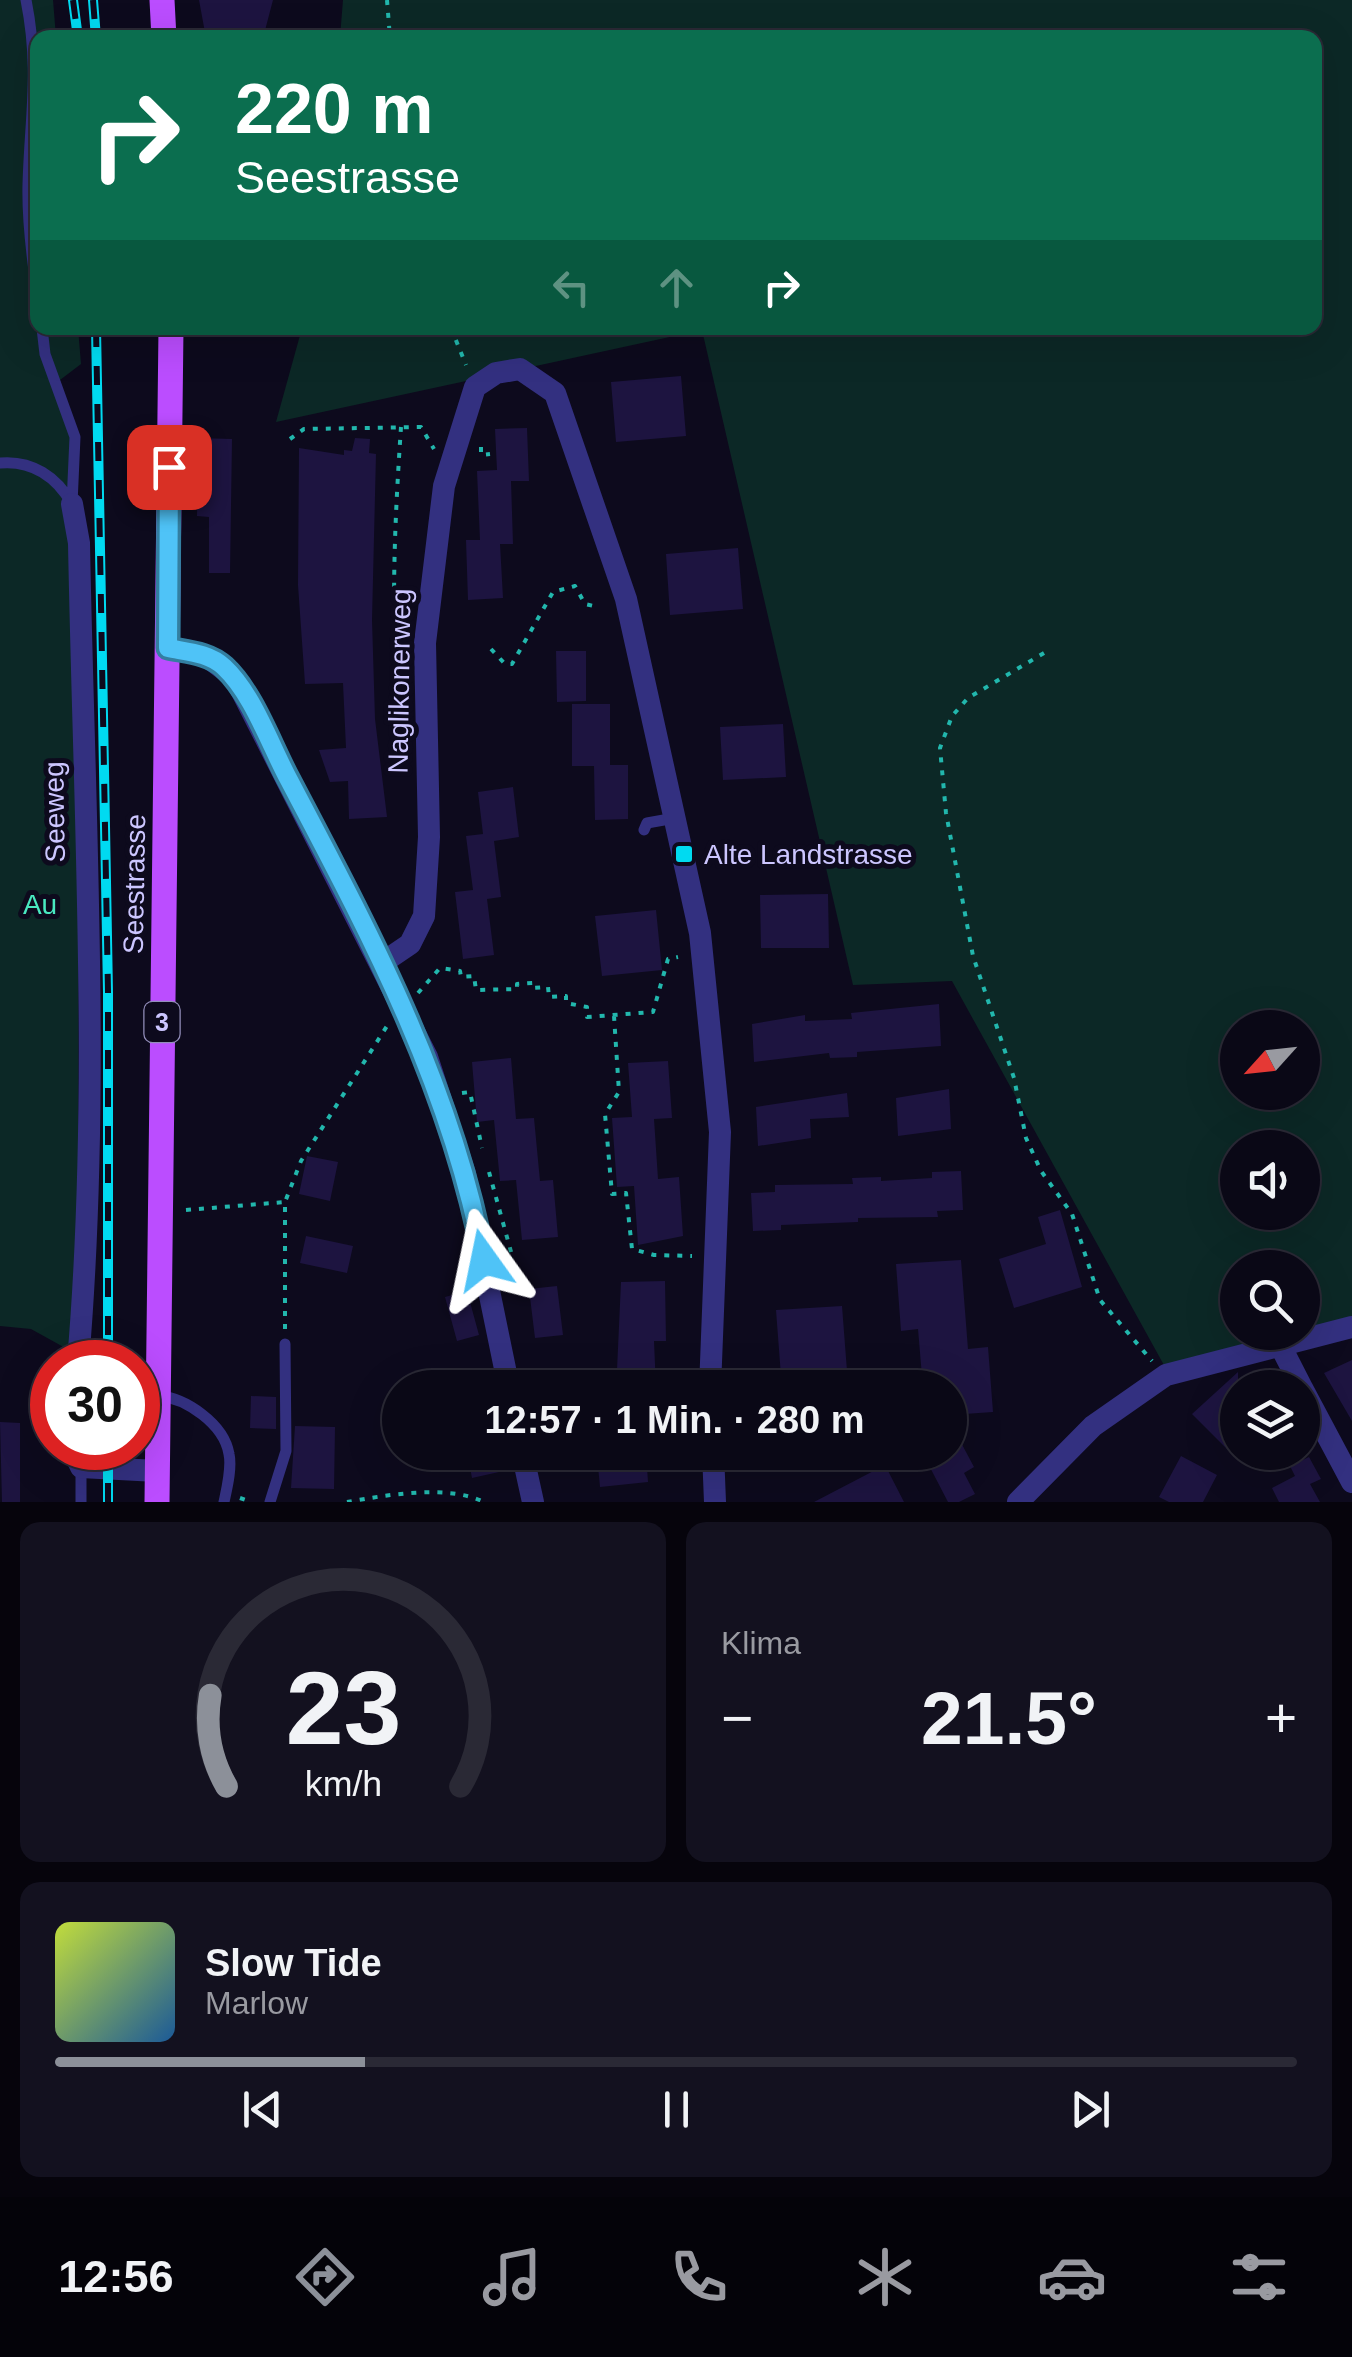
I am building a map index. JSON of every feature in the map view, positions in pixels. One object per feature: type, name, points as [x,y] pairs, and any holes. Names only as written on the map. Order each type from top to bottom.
[{"type":"main road","points":[[162,0],[164,30]]},
{"type":"main road","name":"Seestrasse","points":[[159,1340],[171,335]]},
{"type":"main road","name":"Seestrasse","points":[[156,1471],[157,1502]]},
{"type":"street","points":[[475,387],[496,373],[520,369],[555,393],[626,599],[700,933],[720,1132],[711,1370]]},
{"type":"street","name":"Naglikonerweg","points":[[382,962],[410,944],[424,916],[429,836],[424,643],[444,486],[475,387]]},
{"type":"street","name":"Seeweg","points":[[72,504],[79,543],[87,986],[87,1236],[80,1340]]},
{"type":"street","points":[[168,648],[205,655],[235,678],[427,1057],[446,1110],[478,1228],[506,1370]]},
{"type":"street","points":[[1320,1335],[1352,1327]]},
{"type":"street","points":[[1018,1502],[1093,1426],[1166,1374],[1260,1350]]},
{"type":"street","points":[[1320,1422],[1352,1482]]},
{"type":"street","points":[[150,1470],[156,1471]]},
{"type":"street","points":[[526,1470],[532,1502]]},
{"type":"street","points":[[714,1470],[715,1502]]},
{"type":"lane","points":[[26,0],[31,30]]},
{"type":"lane","points":[[30,152],[30,248]]},
{"type":"lane","name":"Seeweg","points":[[43,335],[45,354],[75,437],[72,504]]},
{"type":"lane","points":[[0,463],[21,463],[51,476],[72,504]]},
{"type":"lane","points":[[644,830],[647,823],[676,818]]},
{"type":"lane","points":[[270,1502],[286,1451],[284,1344]]},
{"type":"lane","points":[[160,1396],[190,1403],[226,1444],[230,1458],[224,1502]]},
{"type":"lane","points":[[77,1470],[80,1502]]},
{"type":"path","points":[[387,0],[389,30]]},
{"type":"path","points":[[454,335],[475,387]]},
{"type":"path","points":[[401,427],[394,622],[404,747]]},
{"type":"path","points":[[290,439],[304,428],[421,427],[436,450]]},
{"type":"path","points":[[491,649],[505,664],[512,664],[553,592],[575,586],[586,604],[598,607]]},
{"type":"path","points":[[1044,653],[968,698],[952,716],[940,748],[946,813],[974,956],[1014,1078],[1026,1138],[1041,1171],[1072,1214],[1100,1300],[1166,1374]]},
{"type":"path","points":[[411,1000],[440,968],[460,971],[461,977],[474,976],[476,990],[518,989],[517,984],[533,983],[534,988],[548,987],[549,997],[566,996],[566,1003],[587,1007],[588,1017],[653,1012],[668,959],[678,957]]},
{"type":"path","points":[[284,1344],[286,1202],[301,1160],[395,1014]]},
{"type":"path","points":[[614,1016],[619,1092],[605,1114],[612,1194],[626,1193],[632,1250],[692,1256]]},
{"type":"path","points":[[471,1106],[482,1146]]},
{"type":"path","points":[[489,1172],[514,1259]]},
{"type":"path","points":[[160,1212],[286,1202]]},
{"type":"path","points":[[347,1502],[381,1496],[468,1494],[484,1502]]},
{"type":"green space","name":"Au","points":[[0,0],[53,0],[55,30],[30,30],[30,335],[79,335],[81,364],[60,380],[71,417],[79,543],[78,1340],[51,1340],[31,1329],[0,1326]]},
{"type":"green space","points":[[343,0],[1352,0],[1352,1319],[1320,1327],[1320,1250],[1220,1250],[1220,1350],[1232,1350],[1165,1367],[952,981],[853,985],[703,335],[1322,335],[1322,30],[341,30]]},
{"type":"green space","points":[[300,335],[679,335],[276,422]]},
{"type":"building","points":[[199,0],[273,0],[265,30],[205,30]]},
{"type":"building","points":[[681,376],[686,436],[616,442],[611,382]]},
{"type":"building","points":[[527,428],[529,481],[511,481],[513,544],[500,544],[503,598],[468,600],[466,540],[480,540],[477,471],[497,470],[495,429]]},
{"type":"building","points":[[198,438],[232,439],[230,573],[209,573],[209,517],[197,516]]},
{"type":"building","points":[[355,438],[370,439],[369,453],[376,454],[372,620],[375,719],[387,817],[349,819],[348,781],[330,782],[319,750],[346,748],[343,683],[305,684],[298,585],[299,448],[344,455],[344,450],[352,451]]},
{"type":"building","points":[[738,548],[743,609],[670,615],[666,554]]},
{"type":"building","points":[[556,651],[586,651],[586,701],[557,702]]},
{"type":"building","points":[[572,704],[610,704],[610,765],[628,765],[628,819],[595,820],[594,766],[572,766]]},
{"type":"building","points":[[783,724],[786,777],[723,780],[720,727]]},
{"type":"building","points":[[513,787],[519,837],[494,841],[501,897],[487,899],[494,955],[463,959],[455,892],[473,890],[466,836],[483,834],[478,792]]},
{"type":"building","points":[[828,894],[829,948],[761,948],[760,895]]},
{"type":"building","points":[[656,910],[662,970],[602,976],[595,916]]},
{"type":"building","points":[[939,1004],[941,1046],[857,1052],[857,1057],[830,1058],[829,1053],[754,1062],[752,1024],[805,1015],[805,1021],[852,1019],[851,1013]]},
{"type":"building","points":[[511,1058],[516,1119],[534,1118],[540,1181],[553,1180],[558,1237],[522,1240],[516,1180],[500,1181],[494,1120],[477,1122],[472,1062]]},
{"type":"building","points":[[668,1061],[672,1118],[654,1119],[658,1179],[679,1177],[683,1236],[638,1245],[634,1186],[617,1187],[612,1118],[632,1117],[628,1063]]},
{"type":"building","points":[[949,1089],[951,1129],[898,1136],[896,1098]]},
{"type":"building","points":[[847,1093],[849,1117],[810,1119],[811,1138],[758,1146],[756,1107]]},
{"type":"building","points":[[307,1156],[338,1162],[330,1201],[299,1194]]},
{"type":"building","points":[[961,1171],[963,1210],[937,1211],[938,1217],[858,1218],[858,1222],[781,1225],[781,1230],[753,1231],[751,1193],[775,1192],[775,1185],[853,1184],[852,1178],[932,1178],[932,1172]]},
{"type":"building","points":[[1060,1210],[1082,1287],[1014,1308],[999,1259],[1046,1244],[1038,1217]]},
{"type":"building","points":[[306,1236],[353,1246],[347,1273],[300,1263]]},
{"type":"building","points":[[961,1260],[968,1349],[988,1347],[993,1412],[967,1414],[967,1370],[921,1370],[918,1329],[901,1331],[896,1264]]},
{"type":"building","points":[[665,1281],[666,1341],[654,1341],[655,1370],[617,1370],[621,1282]]},
{"type":"building","points":[[557,1286],[563,1335],[535,1338],[529,1289]]},
{"type":"building","points":[[467,1291],[479,1335],[457,1341],[445,1297]]},
{"type":"building","points":[[842,1306],[847,1370],[781,1370],[776,1310]]},
{"type":"building","points":[[1352,1360],[1352,1421],[1324,1373]]},
{"type":"building","points":[[1220,1388],[1220,1442],[1192,1414]]},
{"type":"building","points":[[251,1396],[276,1397],[276,1429],[250,1428]]},
{"type":"building","points":[[0,1422],[20,1423],[20,1502],[2,1502]]},
{"type":"building","points":[[295,1426],[335,1427],[334,1489],[291,1488]]},
{"type":"building","points":[[967,1454],[974,1467],[964,1473],[975,1494],[959,1502],[948,1502],[931,1470],[967,1470]]},
{"type":"building","points":[[1181,1456],[1217,1475],[1203,1502],[1169,1502],[1159,1497]]},
{"type":"building","points":[[470,1470],[508,1470],[472,1478]]},
{"type":"building","points":[[598,1470],[647,1470],[648,1482],[600,1487]]},
{"type":"building","points":[[875,1470],[888,1470],[904,1502],[814,1502]]},
{"type":"building","points":[[1292,1470],[1316,1470],[1321,1479],[1310,1484],[1320,1502],[1279,1502],[1272,1488],[1295,1476]]},
{"type":"railway","points":[[73,0],[77,30]]},
{"type":"railway","points":[[93,0],[95,30]]},
{"type":"railway","points":[[96,335],[108,992],[108,1340]]},
{"type":"railway","points":[[108,1470],[108,1502]]},
{"type":"place","name":"Alte Landstrasse","points":[[684,854]]},
{"type":"route","points":[[169,467],[168,648],[205,655],[222,664],[235,678],[306,813],[427,1057],[465,1174],[484,1260]]}]
